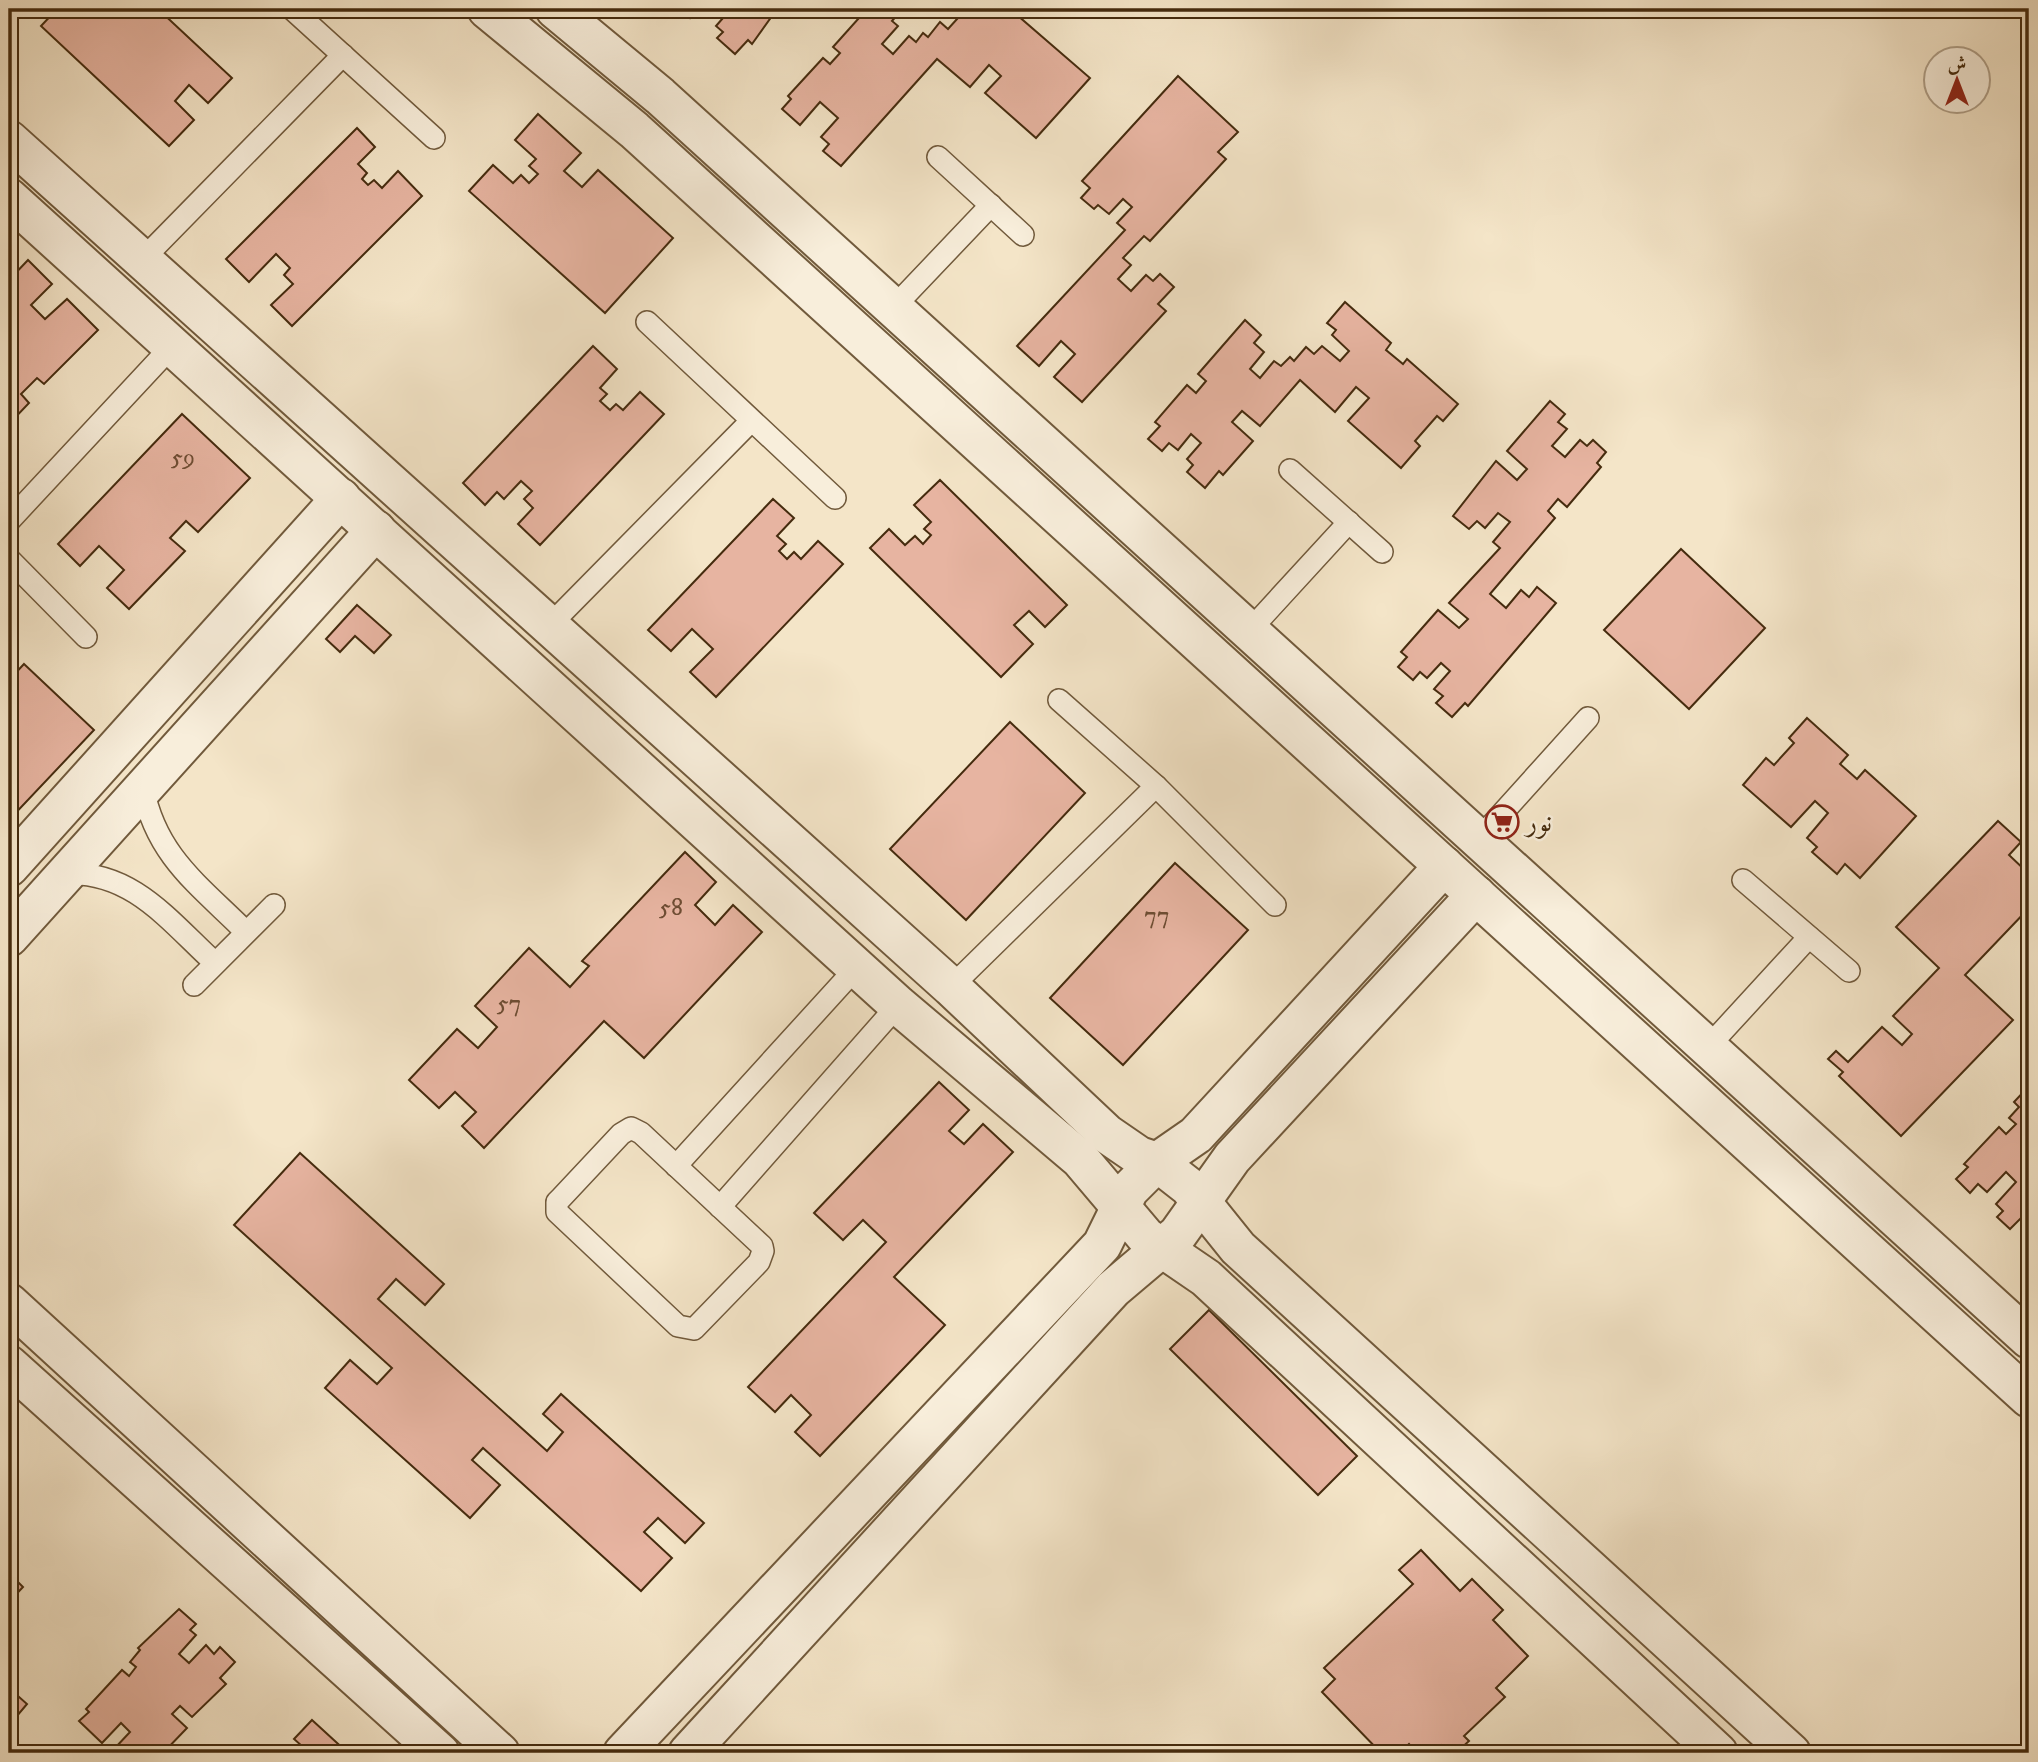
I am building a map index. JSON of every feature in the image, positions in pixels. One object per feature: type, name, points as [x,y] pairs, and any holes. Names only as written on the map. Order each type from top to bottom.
[{"type":"street","points":[[487,9],[634,130],[2029,1398]]},
{"type":"street","points":[[555,9],[660,96],[2029,1339]]},
{"type":"street","points":[[634,130],[660,96]]},
{"type":"street","points":[[9,140],[951,987],[1107,1134],[1139,1156],[1157,1162],[1203,1201],[1213,1219],[1238,1248],[1791,1753]]},
{"type":"street","points":[[9,198],[898,1005],[1080,1159],[1146,1237],[1206,1278],[1718,1753]]},
{"type":"street","points":[[9,867],[341,498]]},
{"type":"street","points":[[9,936],[376,530]]},
{"type":"street","points":[[623,1753],[1096,1252],[1112,1227],[1129,1191],[1157,1162],[1196,1135],[1444,866]]},
{"type":"street","points":[[688,1753],[1113,1289],[1163,1249],[1203,1201],[1232,1157],[1476,895]]},
{"type":"street","points":[[9,1303],[476,1746]]},
{"type":"street","points":[[9,1365],[440,1753]]},
{"type":"lane","points":[[292,9],[434,138]]},
{"type":"lane","points":[[142,260],[343,55]]},
{"type":"lane","points":[[938,157],[1023,235]]},
{"type":"lane","points":[[893,309],[990,205]]},
{"type":"lane","points":[[648,322],[835,498]]},
{"type":"lane","points":[[9,521],[172,346]]},
{"type":"lane","points":[[550,626],[751,421]]},
{"type":"lane","points":[[1290,470],[1382,552]]},
{"type":"lane","points":[[1249,631],[1349,522]]},
{"type":"lane","points":[[9,559],[86,637]]},
{"type":"lane","points":[[1059,700],[1156,786],[1275,905]]},
{"type":"lane","points":[[1479,839],[1588,718]]},
{"type":"lane","points":[[951,987],[1156,786]]},
{"type":"lane","points":[[143,788],[153,826],[168,852],[246,932]]},
{"type":"lane","points":[[65,874],[84,873],[121,882],[137,892],[215,963]]},
{"type":"lane","points":[[1743,880],[1849,971]]},
{"type":"lane","points":[[194,985],[274,905]]},
{"type":"lane","points":[[1708,1047],[1809,937]]},
{"type":"lane","points":[[676,1166],[857,967]]},
{"type":"lane","points":[[720,1207],[898,1005]]},
{"type":"lane","points":[[636,1129],[720,1207],[762,1246],[762,1258],[698,1327],[688,1330],[678,1326],[557,1212],[557,1202],[625,1130],[636,1129]]},
{"type":"building","points":[[57,9],[66,9],[74,17],[82,9],[158,9],[232,78],[208,103],[189,85],[175,101],[194,120],[169,146],[41,26]]},
{"type":"building","points":[[680,9],[698,9],[690,18]]},
{"type":"building","points":[[698,9],[711,9],[705,15]]},
{"type":"building","points":[[728,9],[777,9],[752,44],[748,40],[735,54],[717,38],[723,32],[716,26],[730,10]]},
{"type":"building","points":[[867,9],[893,9],[898,14],[892,21],[898,26],[882,44],[893,54],[909,36],[916,42],[923,33],[928,37],[940,22],[948,29],[966,9],[1010,9],[1090,78],[1036,138],[985,93],[1001,76],[989,65],[970,87],[937,59],[841,166],[823,151],[829,144],[821,137],[838,118],[820,102],[800,125],[782,109],[791,99],[788,96],[823,58],[830,64],[840,53],[833,47]]},
{"type":"building","points":[[1178,76],[1238,132],[1218,152],[1226,159],[1150,241],[1144,236],[1123,258],[1131,265],[1118,279],[1131,291],[1146,275],[1153,281],[1160,274],[1174,287],[1158,304],[1166,311],[1082,402],[1054,377],[1075,354],[1061,341],[1039,366],[1017,346],[1125,230],[1117,223],[1132,207],[1123,199],[1109,214],[1098,205],[1094,209],[1081,198],[1090,188],[1082,181]]},
{"type":"building","points":[[538,114],[581,153],[564,171],[582,187],[598,170],[673,238],[605,313],[469,191],[493,165],[513,183],[521,175],[529,183],[538,174],[529,166],[536,159],[515,140]]},
{"type":"building","points":[[357,128],[375,147],[358,164],[367,173],[362,179],[368,185],[374,180],[382,188],[398,171],[422,196],[292,326],[271,305],[293,284],[284,275],[290,268],[276,254],[249,282],[226,259]]},
{"type":"building","points":[[28,260],[52,284],[31,305],[45,319],[67,299],[98,330],[44,384],[37,378],[21,394],[29,403],[9,424],[9,280]]},
{"type":"building","points":[[1345,302],[1391,343],[1386,350],[1403,364],[1407,359],[1458,404],[1443,421],[1437,416],[1415,441],[1420,446],[1401,468],[1348,421],[1369,398],[1356,387],[1335,412],[1300,380],[1260,426],[1242,411],[1232,422],[1253,441],[1223,475],[1219,471],[1205,488],[1187,472],[1193,465],[1187,459],[1201,443],[1191,434],[1178,450],[1169,443],[1162,451],[1148,439],[1160,426],[1155,422],[1187,385],[1196,393],[1206,381],[1198,374],[1245,320],[1261,335],[1254,343],[1264,352],[1250,369],[1260,378],[1274,361],[1281,366],[1290,357],[1294,361],[1306,347],[1314,354],[1322,346],[1340,361],[1349,351],[1332,335],[1336,330],[1327,323]]},
{"type":"building","points":[[593,346],[617,369],[600,388],[607,394],[600,401],[610,410],[616,404],[623,410],[640,392],[664,414],[540,545],[518,524],[533,508],[524,499],[532,491],[521,481],[504,499],[497,492],[485,505],[463,483]]},
{"type":"building","points":[[1550,401],[1565,414],[1558,422],[1567,429],[1552,446],[1565,457],[1580,440],[1587,446],[1593,440],[1606,452],[1597,463],[1601,467],[1567,507],[1558,499],[1548,511],[1555,518],[1490,594],[1506,608],[1521,590],[1529,597],[1537,587],[1556,603],[1468,706],[1465,703],[1452,717],[1436,703],[1443,696],[1434,689],[1450,671],[1441,663],[1427,678],[1420,672],[1413,680],[1398,667],[1407,657],[1401,652],[1438,610],[1459,628],[1468,619],[1449,603],[1500,548],[1493,542],[1510,522],[1498,513],[1485,528],[1477,521],[1469,529],[1453,516],[1496,461],[1517,480],[1527,469],[1507,451]]},
{"type":"building","points":[[182,414],[250,478],[198,532],[186,521],[170,538],[185,551],[129,609],[107,588],[124,570],[99,546],[80,566],[58,544]]},
{"type":"building","points":[[940,480],[1067,605],[1045,627],[1029,611],[1014,625],[1033,644],[1001,677],[870,548],[889,529],[905,545],[915,536],[923,544],[931,535],[924,529],[931,522],[914,505]]},
{"type":"building","points":[[773,499],[794,518],[777,536],[786,544],[779,551],[787,559],[794,552],[801,559],[818,541],[843,564],[716,697],[690,672],[713,649],[692,629],[671,651],[648,630]]},
{"type":"building","points":[[1681,549],[1765,628],[1689,709],[1604,630]]},
{"type":"building","points":[[357,605],[391,635],[374,653],[355,636],[340,652],[326,639]]},
{"type":"building","points":[[24,664],[94,730],[9,820],[9,680]]},
{"type":"building","points":[[1807,718],[1848,755],[1840,764],[1857,779],[1865,770],[1916,816],[1860,878],[1845,864],[1837,874],[1812,852],[1817,847],[1807,838],[1828,813],[1815,801],[1791,827],[1743,785],[1766,758],[1774,765],[1794,743],[1789,738]]},
{"type":"building","points":[[1010,722],[1085,793],[966,920],[890,849]]},
{"type":"building","points":[[1998,821],[2021,842],[2009,855],[2029,874],[2029,908],[1965,975],[2013,1020],[1901,1136],[1839,1076],[1843,1072],[1828,1059],[1836,1051],[1848,1062],[1882,1027],[1902,1045],[1912,1034],[1893,1016],[1939,968],[1896,927]]},
{"type":"building","points":[[685,852],[716,882],[695,905],[715,925],[733,905],[762,932],[644,1058],[604,1021],[484,1148],[462,1126],[476,1112],[455,1092],[439,1108],[409,1080],[457,1029],[478,1048],[497,1027],[475,1006],[529,948],[570,987],[589,966],[582,961]]},
{"type":"building","points":[[1175,863],[1248,930],[1123,1065],[1050,998]]},
{"type":"building","points":[[939,1082],[969,1110],[949,1131],[964,1144],[983,1124],[1013,1152],[894,1277],[945,1325],[820,1456],[795,1432],[811,1415],[791,1395],[775,1412],[748,1387],[886,1242],[863,1220],[843,1240],[814,1213]]},
{"type":"building","points":[[2029,1086],[2029,1219],[2024,1215],[2010,1229],[1997,1217],[2003,1211],[1996,1204],[2016,1182],[2006,1172],[1987,1192],[1978,1184],[1970,1193],[1956,1179],[1968,1167],[1964,1164],[1999,1127],[2006,1134],[2016,1124],[2009,1118],[2019,1107],[2014,1102]]},
{"type":"building","points":[[300,1153],[444,1284],[425,1305],[396,1279],[378,1299],[547,1451],[563,1432],[543,1414],[561,1394],[704,1523],[685,1543],[658,1518],[644,1532],[672,1558],[641,1591],[483,1448],[472,1460],[500,1485],[470,1518],[325,1388],[350,1360],[377,1384],[392,1368],[234,1225]]},
{"type":"building","points":[[1209,1310],[1357,1456],[1318,1495],[1170,1349]]},
{"type":"building","points":[[1421,1550],[1460,1591],[1472,1579],[1503,1610],[1493,1620],[1528,1656],[1496,1688],[1505,1697],[1464,1736],[1469,1741],[1456,1753],[1449,1753],[1441,1745],[1432,1753],[1417,1753],[1409,1744],[1400,1753],[1381,1753],[1322,1692],[1335,1679],[1324,1668],[1413,1584],[1399,1570]]},
{"type":"building","points":[[9,1573],[23,1587],[9,1602]]},
{"type":"building","points":[[179,1609],[196,1624],[190,1630],[196,1635],[179,1654],[189,1663],[206,1645],[214,1654],[220,1647],[235,1662],[220,1678],[226,1684],[192,1717],[180,1706],[172,1714],[187,1728],[163,1753],[121,1753],[115,1748],[130,1732],[121,1723],[102,1743],[79,1721],[89,1712],[86,1709],[122,1670],[129,1676],[136,1667],[130,1662],[140,1650],[138,1648]]},
{"type":"building","points":[[9,1688],[27,1704],[11,1723],[16,1727],[9,1734]]},
{"type":"building","points":[[312,1720],[348,1753],[297,1752],[302,1746],[294,1739]]},
{"type":"place","name":"نور","points":[[1502,822]]}]
